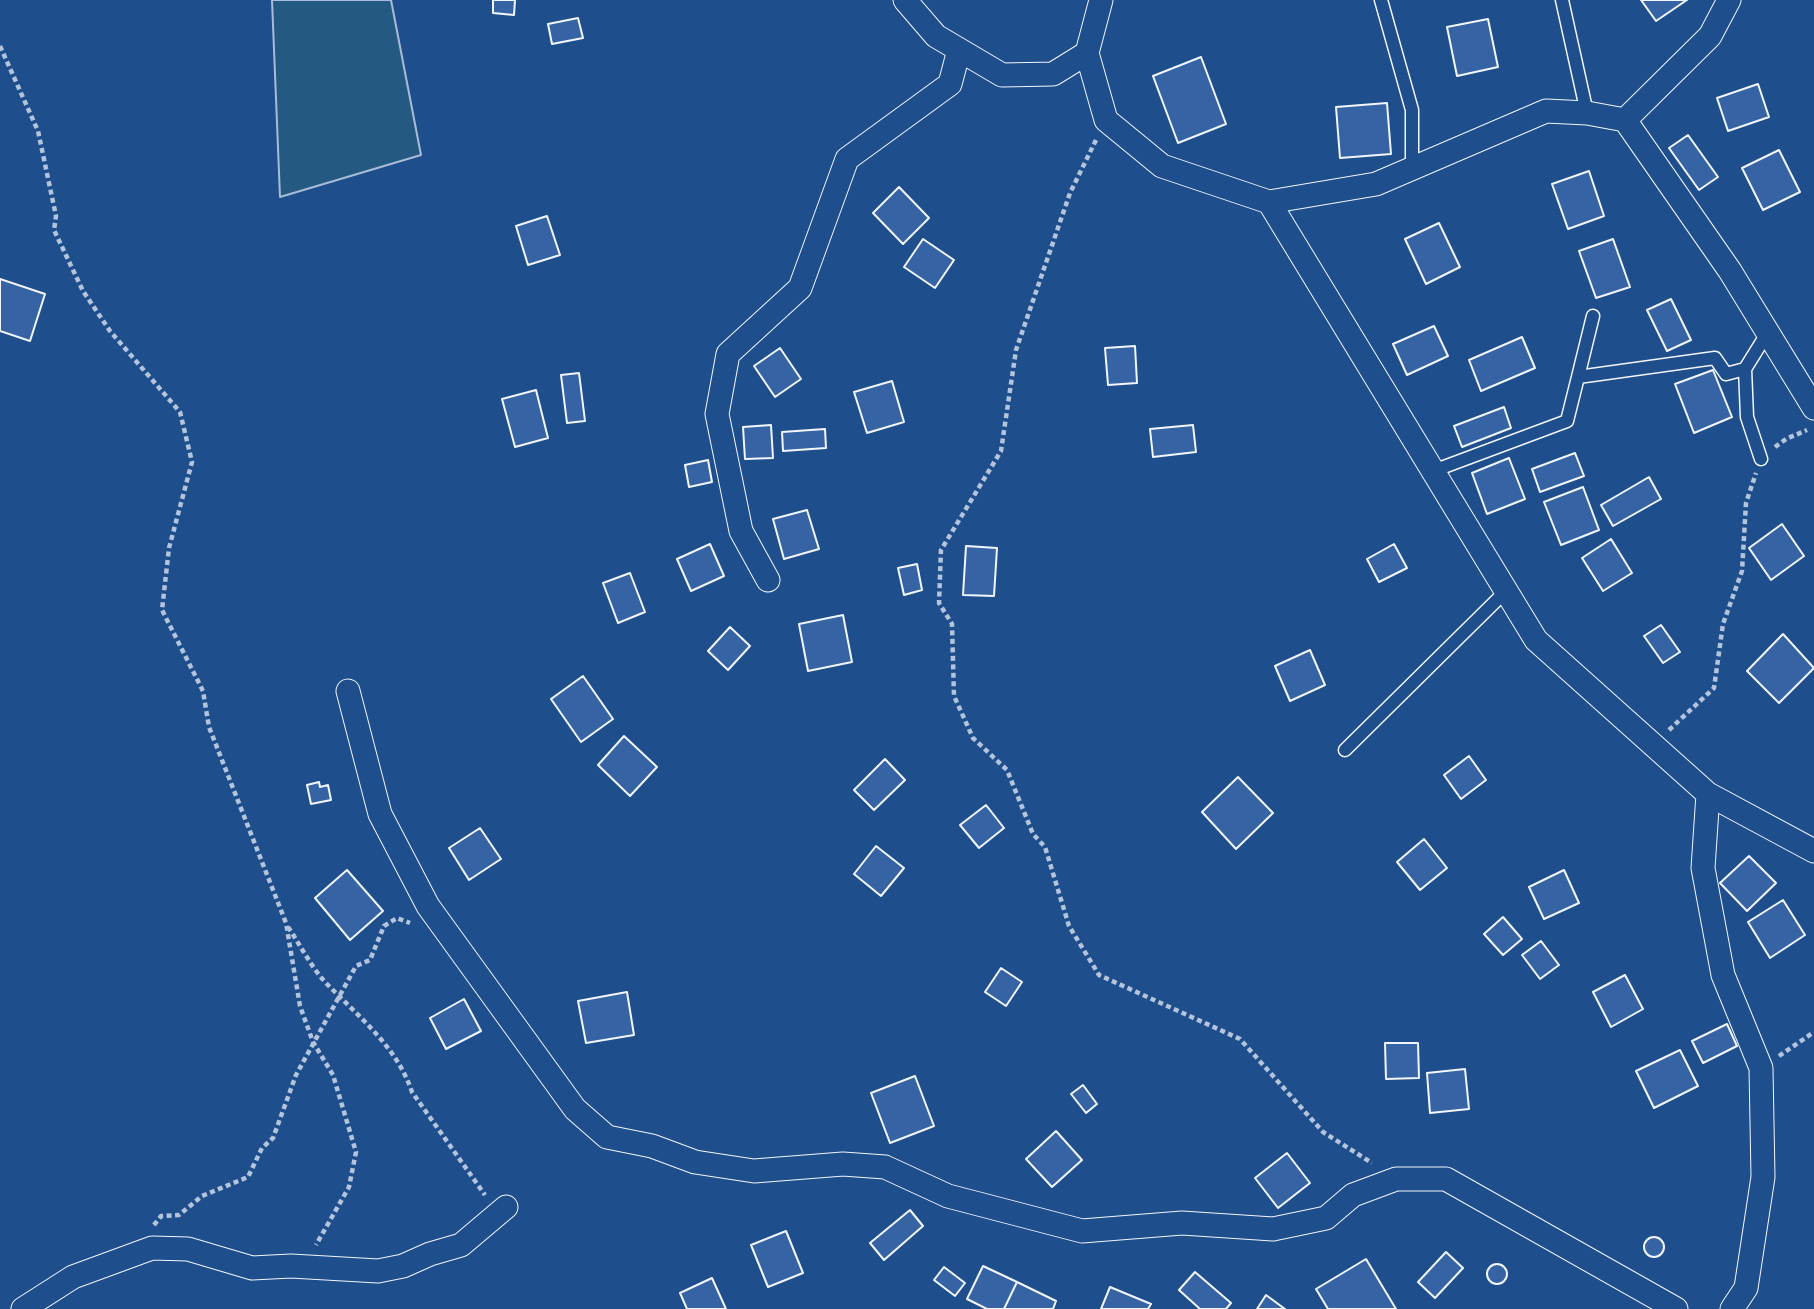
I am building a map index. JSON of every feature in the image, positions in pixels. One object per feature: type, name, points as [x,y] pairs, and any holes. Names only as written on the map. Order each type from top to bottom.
[{"type":"street","points":[[905,0],[936,36],[1002,75],[1053,74],[1087,53]]},
{"type":"street","points":[[1101,0],[1087,53],[1106,120],[1162,166],[1269,202],[1376,184],[1546,111],[1587,113],[1625,120],[1730,271],[1814,408]]},
{"type":"street","points":[[1625,120],[1710,36],[1729,0]]},
{"type":"street","points":[[768,580],[741,531],[717,414],[728,354],[800,288],[846,159],[950,84],[959,50]]},
{"type":"street","points":[[1269,202],[1536,640],[1708,794],[1814,851]]},
{"type":"street","points":[[348,691],[380,814],[428,906],[583,1116],[607,1137],[652,1146],[695,1162],[754,1171],[843,1164],[885,1167],[948,1196],[1082,1231],[1182,1223],[1273,1229],[1326,1218],[1353,1195],[1396,1179],[1446,1179],[1676,1309]]},
{"type":"street","points":[[1708,794],[1703,868],[1723,975],[1761,1068],[1763,1177],[1746,1288],[1732,1309]]},
{"type":"street","points":[[23,1309],[73,1277],[152,1248],[188,1249],[252,1268],[291,1266],[378,1271],[403,1266],[461,1245],[502,1212]]},
{"type":"lane","points":[[1381,0],[1412,110],[1412,168]]},
{"type":"lane","points":[[1562,0],[1587,113]]},
{"type":"lane","points":[[1433,471],[1567,421],[1593,316]]},
{"type":"lane","points":[[1761,459],[1746,417],[1745,369],[1768,332]]},
{"type":"lane","points":[[1578,377],[1716,358],[1726,374],[1745,369]]},
{"type":"lane","points":[[1345,750],[1506,591]]},
{"type":"path","points":[[0,46],[38,131],[56,216],[54,230],[83,291],[110,331],[180,412],[192,461],[169,548],[162,610],[203,691],[209,727],[286,923],[326,984],[375,1030],[407,1077],[412,1091],[502,1212]]},
{"type":"path","points":[[1106,120],[1070,193],[1016,350],[1001,452],[942,550],[939,603],[952,624],[954,696],[973,738],[1007,770],[1033,834],[1045,847],[1069,926],[1099,975],[1240,1039],[1323,1132],[1396,1179]]},
{"type":"path","points":[[1653,745],[1714,688],[1723,625],[1742,571],[1746,503],[1761,459],[1786,439],[1814,427]]},
{"type":"path","points":[[150,1231],[161,1216],[180,1215],[202,1196],[248,1177],[262,1148],[273,1138],[296,1075],[313,1042],[356,966],[370,960],[384,926],[397,918],[451,939]]},
{"type":"path","points":[[286,923],[300,1006],[313,1042],[333,1075],[356,1152],[349,1186],[316,1245],[291,1266]]},
{"type":"path","points":[[1761,1068],[1814,1032]]},
{"type":"shaded area","points":[[272,0],[391,0],[421,155],[280,197]]},
{"type":"building","points":[[493,0],[515,0],[514,15],[493,13]]},
{"type":"building","points":[[1641,0],[1687,0],[1656,21]]},
{"type":"building","points":[[578,18],[583,38],[552,44],[548,24]]},
{"type":"building","points":[[1488,19],[1498,67],[1457,76],[1447,27]]},
{"type":"building","points":[[1201,57],[1226,124],[1178,143],[1153,76]]},
{"type":"building","points":[[1758,84],[1769,117],[1728,131],[1717,98]]},
{"type":"building","points":[[1387,103],[1391,154],[1340,158],[1336,107]]},
{"type":"building","points":[[1688,135],[1718,177],[1699,190],[1669,148]]},
{"type":"building","points":[[1779,150],[1800,192],[1763,210],[1742,168]]},
{"type":"building","points":[[1589,171],[1604,216],[1568,229],[1552,184]]},
{"type":"building","points":[[899,187],[929,218],[903,244],[873,213]]},
{"type":"building","points":[[547,216],[560,255],[528,265],[516,226]]},
{"type":"building","points":[[1439,223],[1460,267],[1426,284],[1405,239]]},
{"type":"building","points":[[923,239],[954,260],[935,288],[904,267]]},
{"type":"building","points":[[1613,239],[1630,287],[1596,298],[1579,251]]},
{"type":"building","points":[[0,279],[45,294],[30,341],[0,331]]},
{"type":"building","points":[[1671,299],[1691,340],[1667,351],[1647,310]]},
{"type":"building","points":[[1434,326],[1448,356],[1407,375],[1393,344]]},
{"type":"building","points":[[1522,337],[1535,368],[1481,391],[1469,360]]},
{"type":"building","points":[[1135,346],[1137,383],[1108,385],[1105,348]]},
{"type":"building","points":[[780,348],[801,379],[775,397],[754,366]]},
{"type":"building","points":[[1713,370],[1732,417],[1694,433],[1675,384]]},
{"type":"building","points":[[579,373],[585,421],[567,423],[561,375]]},
{"type":"building","points":[[892,381],[904,422],[867,433],[854,392]]},
{"type":"building","points":[[536,390],[548,438],[515,447],[502,399]]},
{"type":"building","points":[[1504,407],[1511,428],[1462,447],[1454,426]]},
{"type":"building","points":[[771,425],[773,458],[745,459],[743,427]]},
{"type":"building","points":[[1193,425],[1196,452],[1153,457],[1150,429]]},
{"type":"building","points":[[825,429],[826,448],[783,451],[782,432]]},
{"type":"building","points":[[1575,453],[1584,476],[1540,492],[1532,469]]},
{"type":"building","points":[[1509,458],[1525,499],[1487,514],[1472,473]]},
{"type":"building","points":[[708,460],[712,482],[689,487],[685,465]]},
{"type":"building","points":[[1649,477],[1661,499],[1613,526],[1601,505]]},
{"type":"building","points":[[1583,487],[1599,530],[1561,545],[1544,502]]},
{"type":"building","points":[[807,510],[819,549],[784,559],[773,519]]},
{"type":"building","points":[[1782,524],[1804,556],[1771,580],[1749,548]]},
{"type":"building","points":[[1611,539],[1632,573],[1603,591],[1582,558]]},
{"type":"building","points":[[710,544],[724,576],[691,591],[677,559]]},
{"type":"building","points":[[1394,544],[1407,568],[1379,582],[1367,559]]},
{"type":"building","points":[[966,546],[997,548],[994,596],[963,595]]},
{"type":"building","points":[[917,564],[922,590],[904,595],[898,568]]},
{"type":"building","points":[[630,573],[645,612],[618,623],[603,583]]},
{"type":"building","points":[[843,615],[852,662],[808,671],[799,624]]},
{"type":"building","points":[[1661,625],[1680,652],[1663,663],[1644,636]]},
{"type":"building","points":[[730,627],[750,646],[728,670],[708,651]]},
{"type":"building","points":[[1783,634],[1814,668],[1779,703],[1747,671]]},
{"type":"building","points":[[1310,650],[1325,685],[1290,701],[1275,666]]},
{"type":"building","points":[[583,676],[613,719],[581,742],[551,699]]},
{"type":"building","points":[[624,736],[657,767],[630,796],[598,765]]},
{"type":"building","points":[[1469,756],[1486,780],[1461,799],[1444,775]]},
{"type":"building","points":[[885,759],[905,780],[874,810],[854,790]]},
{"type":"building","points":[[1238,777],[1273,813],[1236,849],[1202,812]]},
{"type":"building","points":[[319,782],[320,787],[328,785],[331,800],[311,804],[307,785]]},
{"type":"building","points":[[986,805],[1004,828],[979,848],[960,825]]},
{"type":"building","points":[[480,828],[501,859],[469,880],[449,848]]},
{"type":"building","points":[[1424,839],[1447,868],[1420,890],[1397,862]]},
{"type":"building","points":[[876,846],[904,868],[881,896],[854,874]]},
{"type":"building","points":[[1749,856],[1776,883],[1747,911],[1720,883]]},
{"type":"building","points":[[347,870],[383,911],[350,940],[315,898]]},
{"type":"building","points":[[1564,870],[1579,903],[1544,919],[1529,887]]},
{"type":"building","points":[[1783,900],[1805,935],[1770,958],[1748,922]]},
{"type":"building","points":[[1503,917],[1522,939],[1503,955],[1484,934]]},
{"type":"building","points":[[1541,941],[1559,965],[1540,979],[1522,955]]},
{"type":"building","points":[[1001,968],[1022,982],[1006,1006],[985,992]]},
{"type":"building","points":[[1625,975],[1643,1009],[1611,1027],[1593,992]]},
{"type":"building","points":[[627,992],[634,1035],[586,1043],[578,1001]]},
{"type":"building","points":[[464,999],[481,1031],[446,1049],[430,1018]]},
{"type":"building","points":[[1727,1024],[1737,1046],[1703,1063],[1692,1041]]},
{"type":"building","points":[[1385,1043],[1418,1043],[1419,1078],[1386,1079]]},
{"type":"building","points":[[1680,1050],[1698,1086],[1654,1108],[1636,1071]]},
{"type":"building","points":[[1465,1069],[1469,1109],[1430,1113],[1427,1073]]},
{"type":"building","points":[[915,1076],[934,1126],[890,1143],[871,1093]]},
{"type":"building","points":[[1083,1085],[1097,1104],[1086,1113],[1071,1094]]},
{"type":"building","points":[[1056,1131],[1082,1160],[1052,1187],[1026,1159]]},
{"type":"building","points":[[1287,1153],[1310,1183],[1278,1208],[1255,1178]]},
{"type":"building","points":[[910,1210],[923,1226],[884,1260],[870,1243]]},
{"type":"building","points":[[786,1231],[803,1273],[768,1287],[751,1245]]},
{"type":"building","points":[[1650,1237],[1658,1237],[1664,1247],[1658,1257],[1650,1257],[1644,1251],[1644,1243]]},
{"type":"building","points":[[1446,1252],[1463,1268],[1435,1298],[1418,1282]]},
{"type":"building","points":[[1366,1259],[1396,1309],[1328,1309],[1316,1289]]},
{"type":"building","points":[[1497,1264],[1504,1267],[1507,1274],[1504,1281],[1497,1284],[1490,1281],[1487,1274],[1490,1267]]},
{"type":"building","points":[[983,1266],[1017,1282],[1004,1309],[987,1309],[967,1299]]},
{"type":"building","points":[[944,1267],[965,1283],[955,1296],[934,1280]]},
{"type":"building","points":[[1195,1272],[1231,1303],[1226,1309],[1200,1309],[1179,1290]]},
{"type":"building","points":[[712,1278],[726,1309],[687,1309],[680,1293]]},
{"type":"building","points":[[1017,1282],[1056,1301],[1053,1309],[1004,1309]]},
{"type":"building","points":[[1110,1287],[1151,1304],[1148,1309],[1101,1309]]},
{"type":"building","points":[[1266,1295],[1285,1309],[1257,1309]]}]
